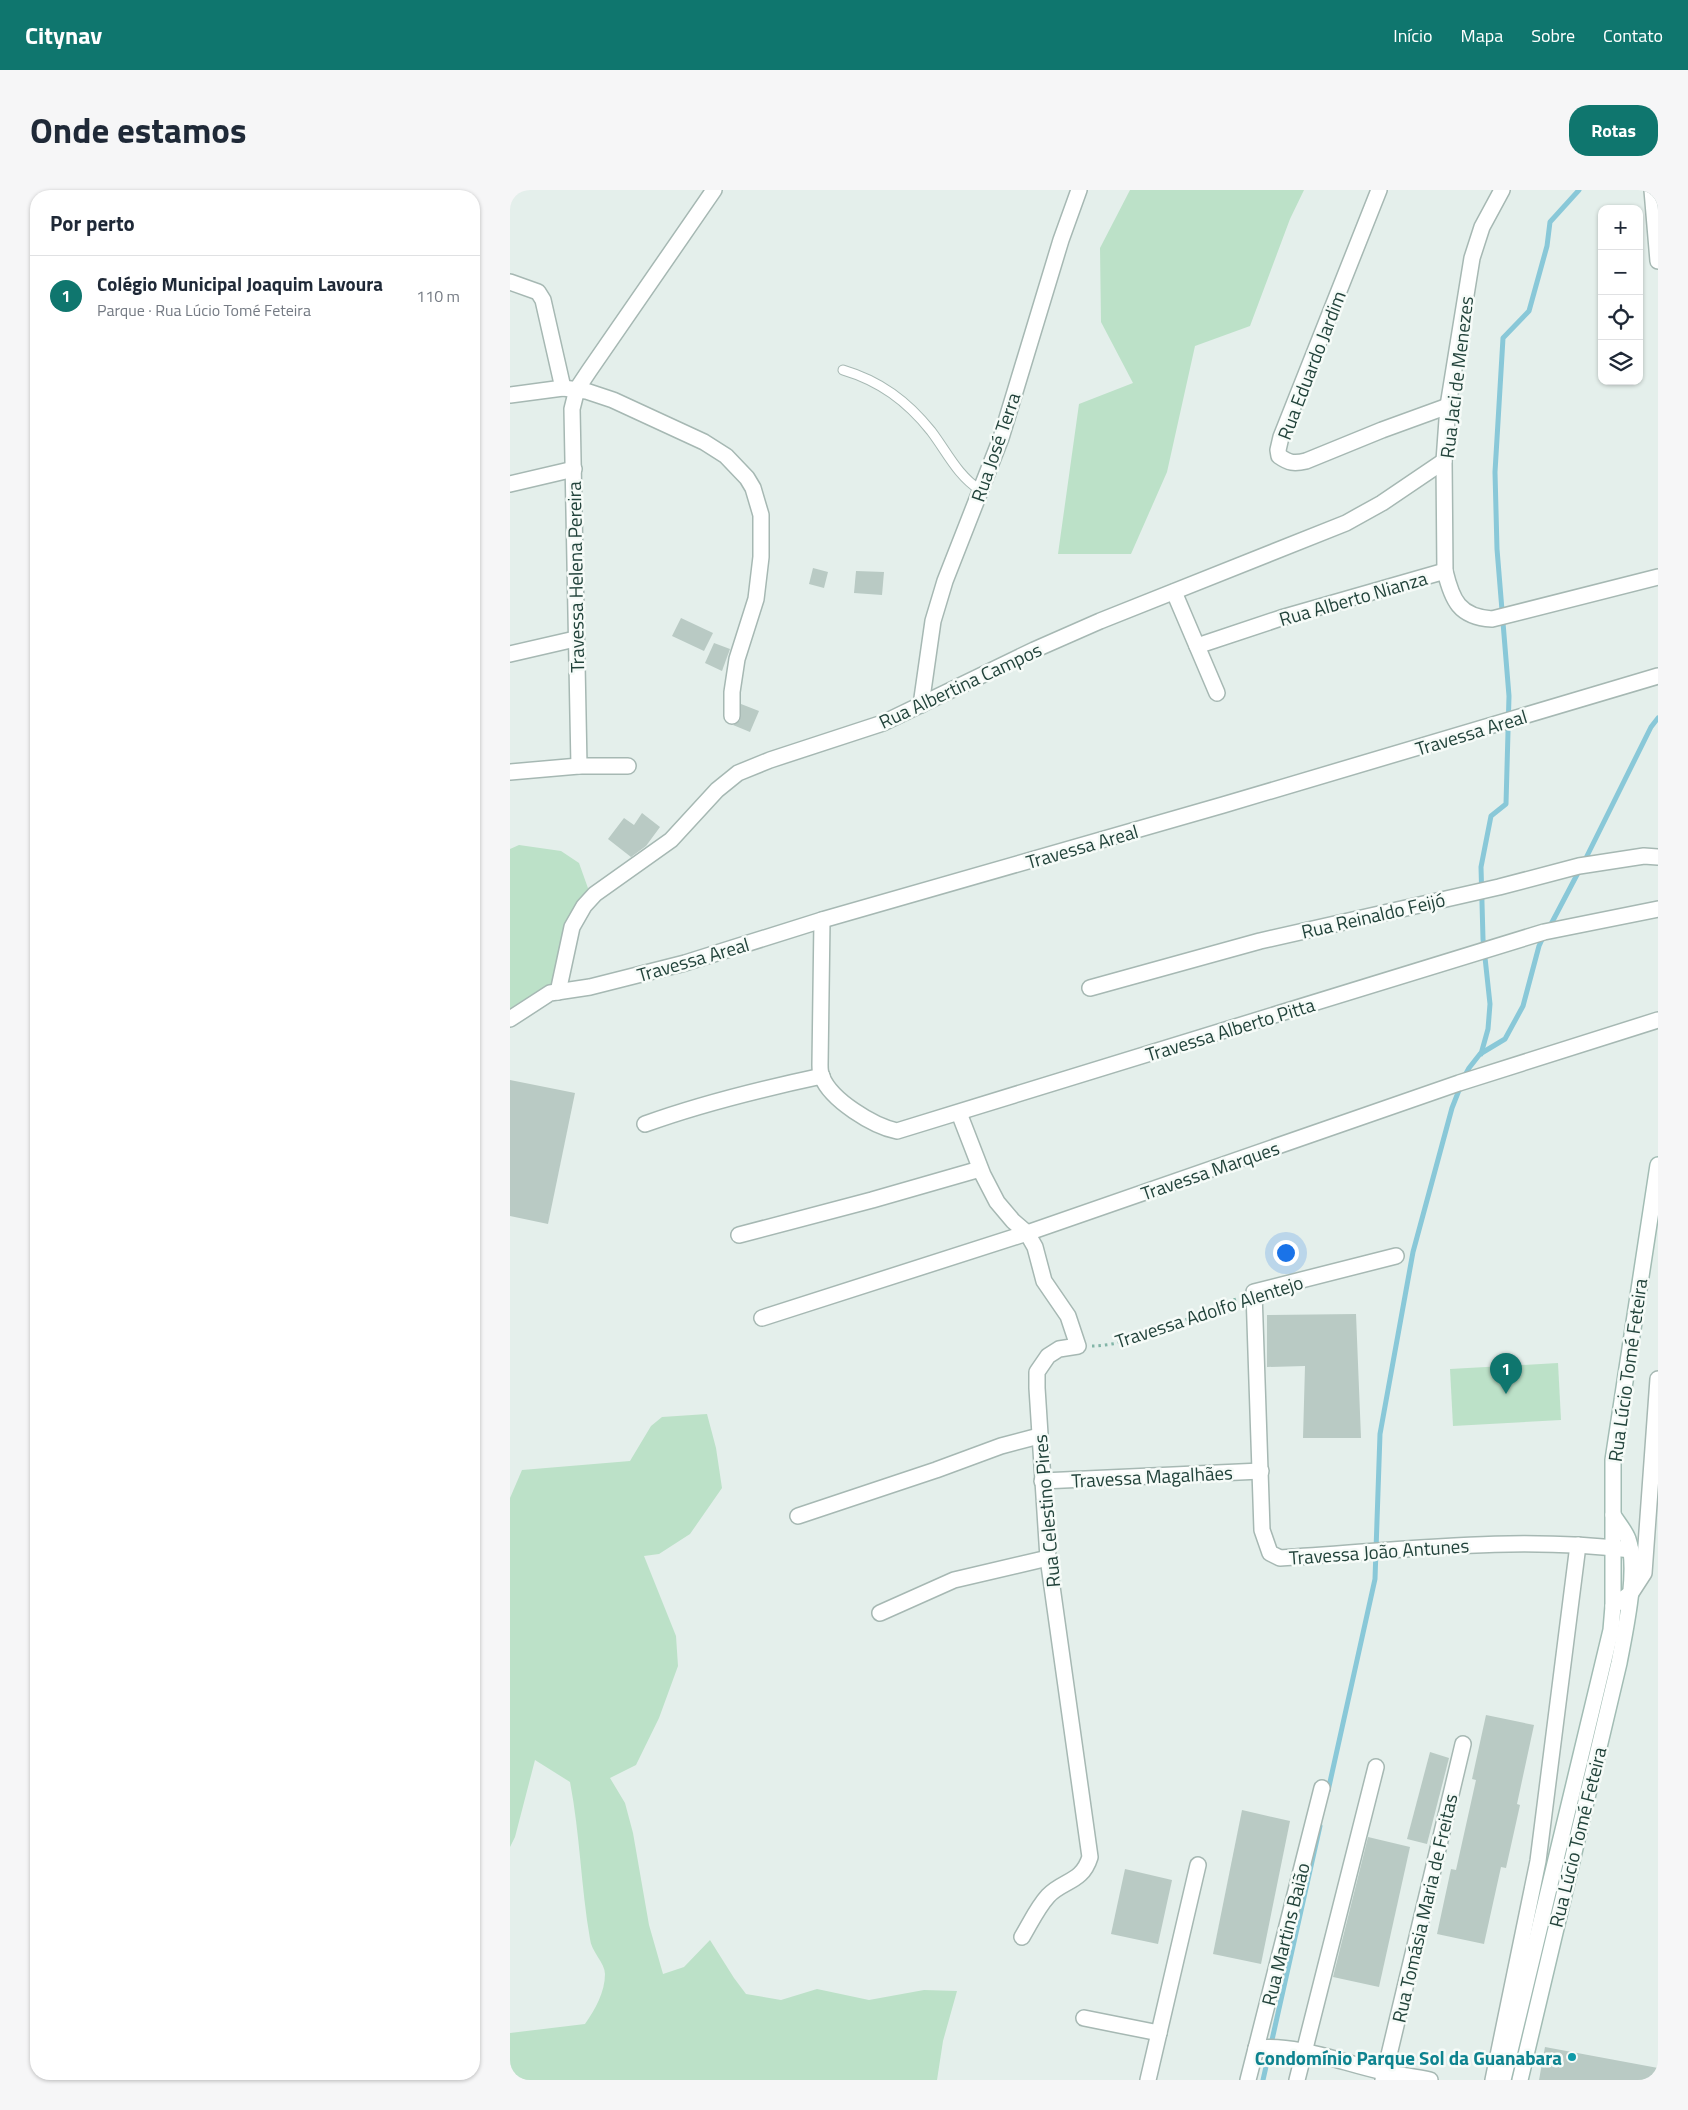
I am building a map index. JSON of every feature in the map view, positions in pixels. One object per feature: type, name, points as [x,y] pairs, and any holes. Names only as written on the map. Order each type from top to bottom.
[{"type":"street","points":[[570,389],[714,190]]},
{"type":"street","name":"Rua José Terra","points":[[921,705],[933,620],[945,581],[1001,438],[1061,240],[1079,190]]},
{"type":"street","name":"Rua Eduardo Jardim","points":[[1379,190],[1281,437],[1278,450],[1280,456],[1288,462],[1296,464],[1448,406]]},
{"type":"street","name":"Rua Jaci de Menezes","points":[[1445,571],[1444,461],[1448,406],[1472,258],[1482,227],[1502,190]]},
{"type":"street","points":[[1652,190],[1658,261]]},
{"type":"street","points":[[510,282],[538,292],[543,300],[570,389]]},
{"type":"street","points":[[510,395],[570,389],[613,400],[704,442],[726,456],[747,478],[753,488],[761,514],[761,557],[756,599],[736,659],[732,692],[732,716]]},
{"type":"street","name":"Travessa Helena Pereira","points":[[570,389],[574,469],[575,639],[579,766]]},
{"type":"street","name":"Rua Albertina Campos","points":[[558,992],[572,927],[584,906],[595,894],[671,840],[717,790],[738,773],[770,760],[883,723],[1034,650],[1346,523],[1382,503],[1444,461]]},
{"type":"street","points":[[510,484],[574,469]]},
{"type":"street","name":"Rua Alberto Nianza","points":[[1197,646],[1281,618],[1445,571],[1451,594],[1458,606],[1479,618],[1492,618],[1520,612],[1658,576]]},
{"type":"street","points":[[1174,592],[1217,693]]},
{"type":"street","points":[[510,654],[575,639]]},
{"type":"street","name":"Travessa Areal","points":[[510,1019],[550,993],[590,987],[685,963],[822,920],[1223,805],[1658,676]]},
{"type":"street","points":[[510,772],[579,766],[628,766]]},
{"type":"street","name":"Rua Reinaldo Feijó","points":[[1090,988],[1260,941],[1499,887],[1579,866],[1644,856],[1658,857]]},
{"type":"street","name":"Travessa Alberto Pitta","points":[[822,1076],[832,1092],[853,1110],[883,1128],[897,1131],[1544,932],[1658,909]]},
{"type":"street","points":[[645,1124],[687,1109],[741,1094],[822,1076],[820,1065],[822,920]]},
{"type":"street","name":"Travessa Marques","points":[[762,1318],[1027,1233],[1459,1083],[1658,1020]]},
{"type":"street","points":[[959,1113],[980,1169],[997,1202],[1012,1221],[1027,1233],[1035,1247],[1044,1281],[1068,1316],[1078,1346]]},
{"type":"street","name":"Rua Lúcio Tomé Feteira","points":[[1503,2080],[1579,1771],[1611,1630],[1614,1606],[1613,1460],[1658,1166]]},
{"type":"street","points":[[739,1235],[980,1169]]},
{"type":"street","name":"Travessa Adolfo Alentejo","points":[[1254,1292],[1396,1256]]},
{"type":"street","name":"Travessa João Antunes","points":[[1254,1292],[1262,1530],[1270,1553],[1280,1558],[1469,1544],[1578,1545],[1631,1550]]},
{"type":"street","name":"Rua Celestino Pires","points":[[1022,1937],[1047,1897],[1056,1889],[1079,1876],[1087,1867],[1090,1857],[1048,1558],[1037,1372],[1048,1356],[1059,1349],[1078,1346]]},
{"type":"street","name":"Rua Lúcio Tomé Feteira","points":[[1614,1606],[1631,1593],[1651,1561],[1658,1379]]},
{"type":"street","points":[[798,1516],[936,1470],[1000,1446],[1040,1436]]},
{"type":"street","name":"Travessa Magalhães","points":[[1042,1480],[1261,1471]]},
{"type":"street","name":"Rua Lúcio Tomé Feteira","points":[[1520,2080],[1619,1663],[1631,1593],[1631,1550],[1628,1537],[1614,1515]]},
{"type":"street","points":[[1493,2080],[1538,1861],[1578,1545]]},
{"type":"street","points":[[880,1613],[954,1580],[1048,1558]]},
{"type":"street","name":"Rua Tomásia Maria de Freitas","points":[[1384,2076],[1463,1744]]},
{"type":"street","points":[[1297,2080],[1298,2050],[1376,1767]]},
{"type":"street","name":"Rua Martins Baião","points":[[1248,2080],[1262,2047],[1322,1788]]},
{"type":"street","points":[[1148,2080],[1198,1865]]},
{"type":"street","points":[[1084,2018],[1159,2033]]},
{"type":"street","points":[[1262,2047],[1298,2050],[1384,2076],[1430,2080]]},
{"type":"lane","points":[[843,370],[871,379],[903,400],[930,432],[958,472],[969,483],[980,490]]},
{"type":"path","name":"Travessa Adolfo Alentejo","points":[[1078,1346],[1121,1342],[1160,1329],[1254,1292]]},
{"type":"green space","points":[[1130,190],[1304,190],[1290,219],[1250,326],[1195,346],[1167,472],[1131,554],[1058,554],[1079,404],[1133,383],[1101,322],[1100,248]]},
{"type":"green space","points":[[519,845],[561,851],[579,863],[589,891],[550,993],[525,999],[510,1009],[510,849]]},
{"type":"green space","points":[[1558,1363],[1561,1420],[1453,1426],[1450,1369]]},
{"type":"green space","points":[[707,1414],[716,1448],[722,1488],[690,1534],[659,1554],[644,1556],[676,1636],[678,1666],[659,1718],[636,1765],[610,1778],[625,1803],[633,1833],[649,1925],[663,1974],[684,1967],[710,1940],[746,1994],[781,2000],[817,1989],[869,2000],[924,1990],[957,1991],[943,2041],[937,2080],[510,2080],[510,2033],[585,2024],[599,2000],[605,1981],[605,1974],[590,1939],[570,1782],[535,1760],[515,1837],[510,1847],[510,1498],[522,1470],[630,1461],[651,1426],[662,1417]]},
{"type":"building","points":[[813,568],[828,572],[824,588],[809,584]]},
{"type":"building","points":[[856,571],[884,572],[882,595],[854,593]]},
{"type":"building","points":[[681,618],[713,633],[704,651],[672,636]]},
{"type":"building","points":[[714,643],[730,649],[722,671],[705,663]]},
{"type":"building","points":[[741,704],[759,711],[750,732],[733,725],[740,720]]},
{"type":"building","points":[[642,813],[660,827],[646,846],[631,857],[608,839],[624,818],[634,825]]},
{"type":"building","points":[[510,1080],[575,1093],[548,1224],[510,1216]]},
{"type":"building","points":[[1356,1314],[1361,1438],[1303,1438],[1305,1366],[1267,1367],[1267,1315]]},
{"type":"building","points":[[1486,1715],[1534,1725],[1517,1804],[1520,1805],[1506,1868],[1501,1867],[1484,1944],[1437,1934],[1451,1869],[1456,1870],[1476,1780],[1472,1779]]},
{"type":"building","points":[[1430,1752],[1449,1758],[1427,1844],[1407,1839]]},
{"type":"building","points":[[1242,1810],[1290,1821],[1261,1964],[1213,1954]]},
{"type":"building","points":[[1368,1837],[1410,1847],[1379,1987],[1333,1977]]},
{"type":"building","points":[[1125,1869],[1172,1880],[1158,1944],[1111,1934]]},
{"type":"building","name":"Condomínio Parque Sol da Guanabara","points":[[1545,2047],[1658,2068],[1658,2080],[1539,2080]]},
{"type":"waterway","points":[[1481,1054],[1488,1029],[1490,1004],[1483,939],[1481,867],[1491,816],[1506,804],[1509,696],[1497,549],[1495,472],[1503,338],[1529,311],[1547,246],[1550,222],[1579,190]]},
{"type":"waterway","points":[[1584,862],[1651,727],[1658,718]]},
{"type":"waterway","points":[[1549,928],[1580,869]]},
{"type":"waterway","points":[[1464,1077],[1480,1054],[1505,1039],[1523,1006],[1539,946],[1544,935]]},
{"type":"waterway","points":[[1328,1791],[1375,1579],[1380,1434],[1413,1252],[1452,1108],[1461,1085]]},
{"type":"waterway","points":[[1263,2080],[1320,1826]]},
{"type":"place","name":"Colégio Municipal Joaquim Lavoura","points":[[1506,1394]]},
{"type":"place","name":"Condomínio Parque Sol da Guanabara","points":[[1572,2057]]}]
